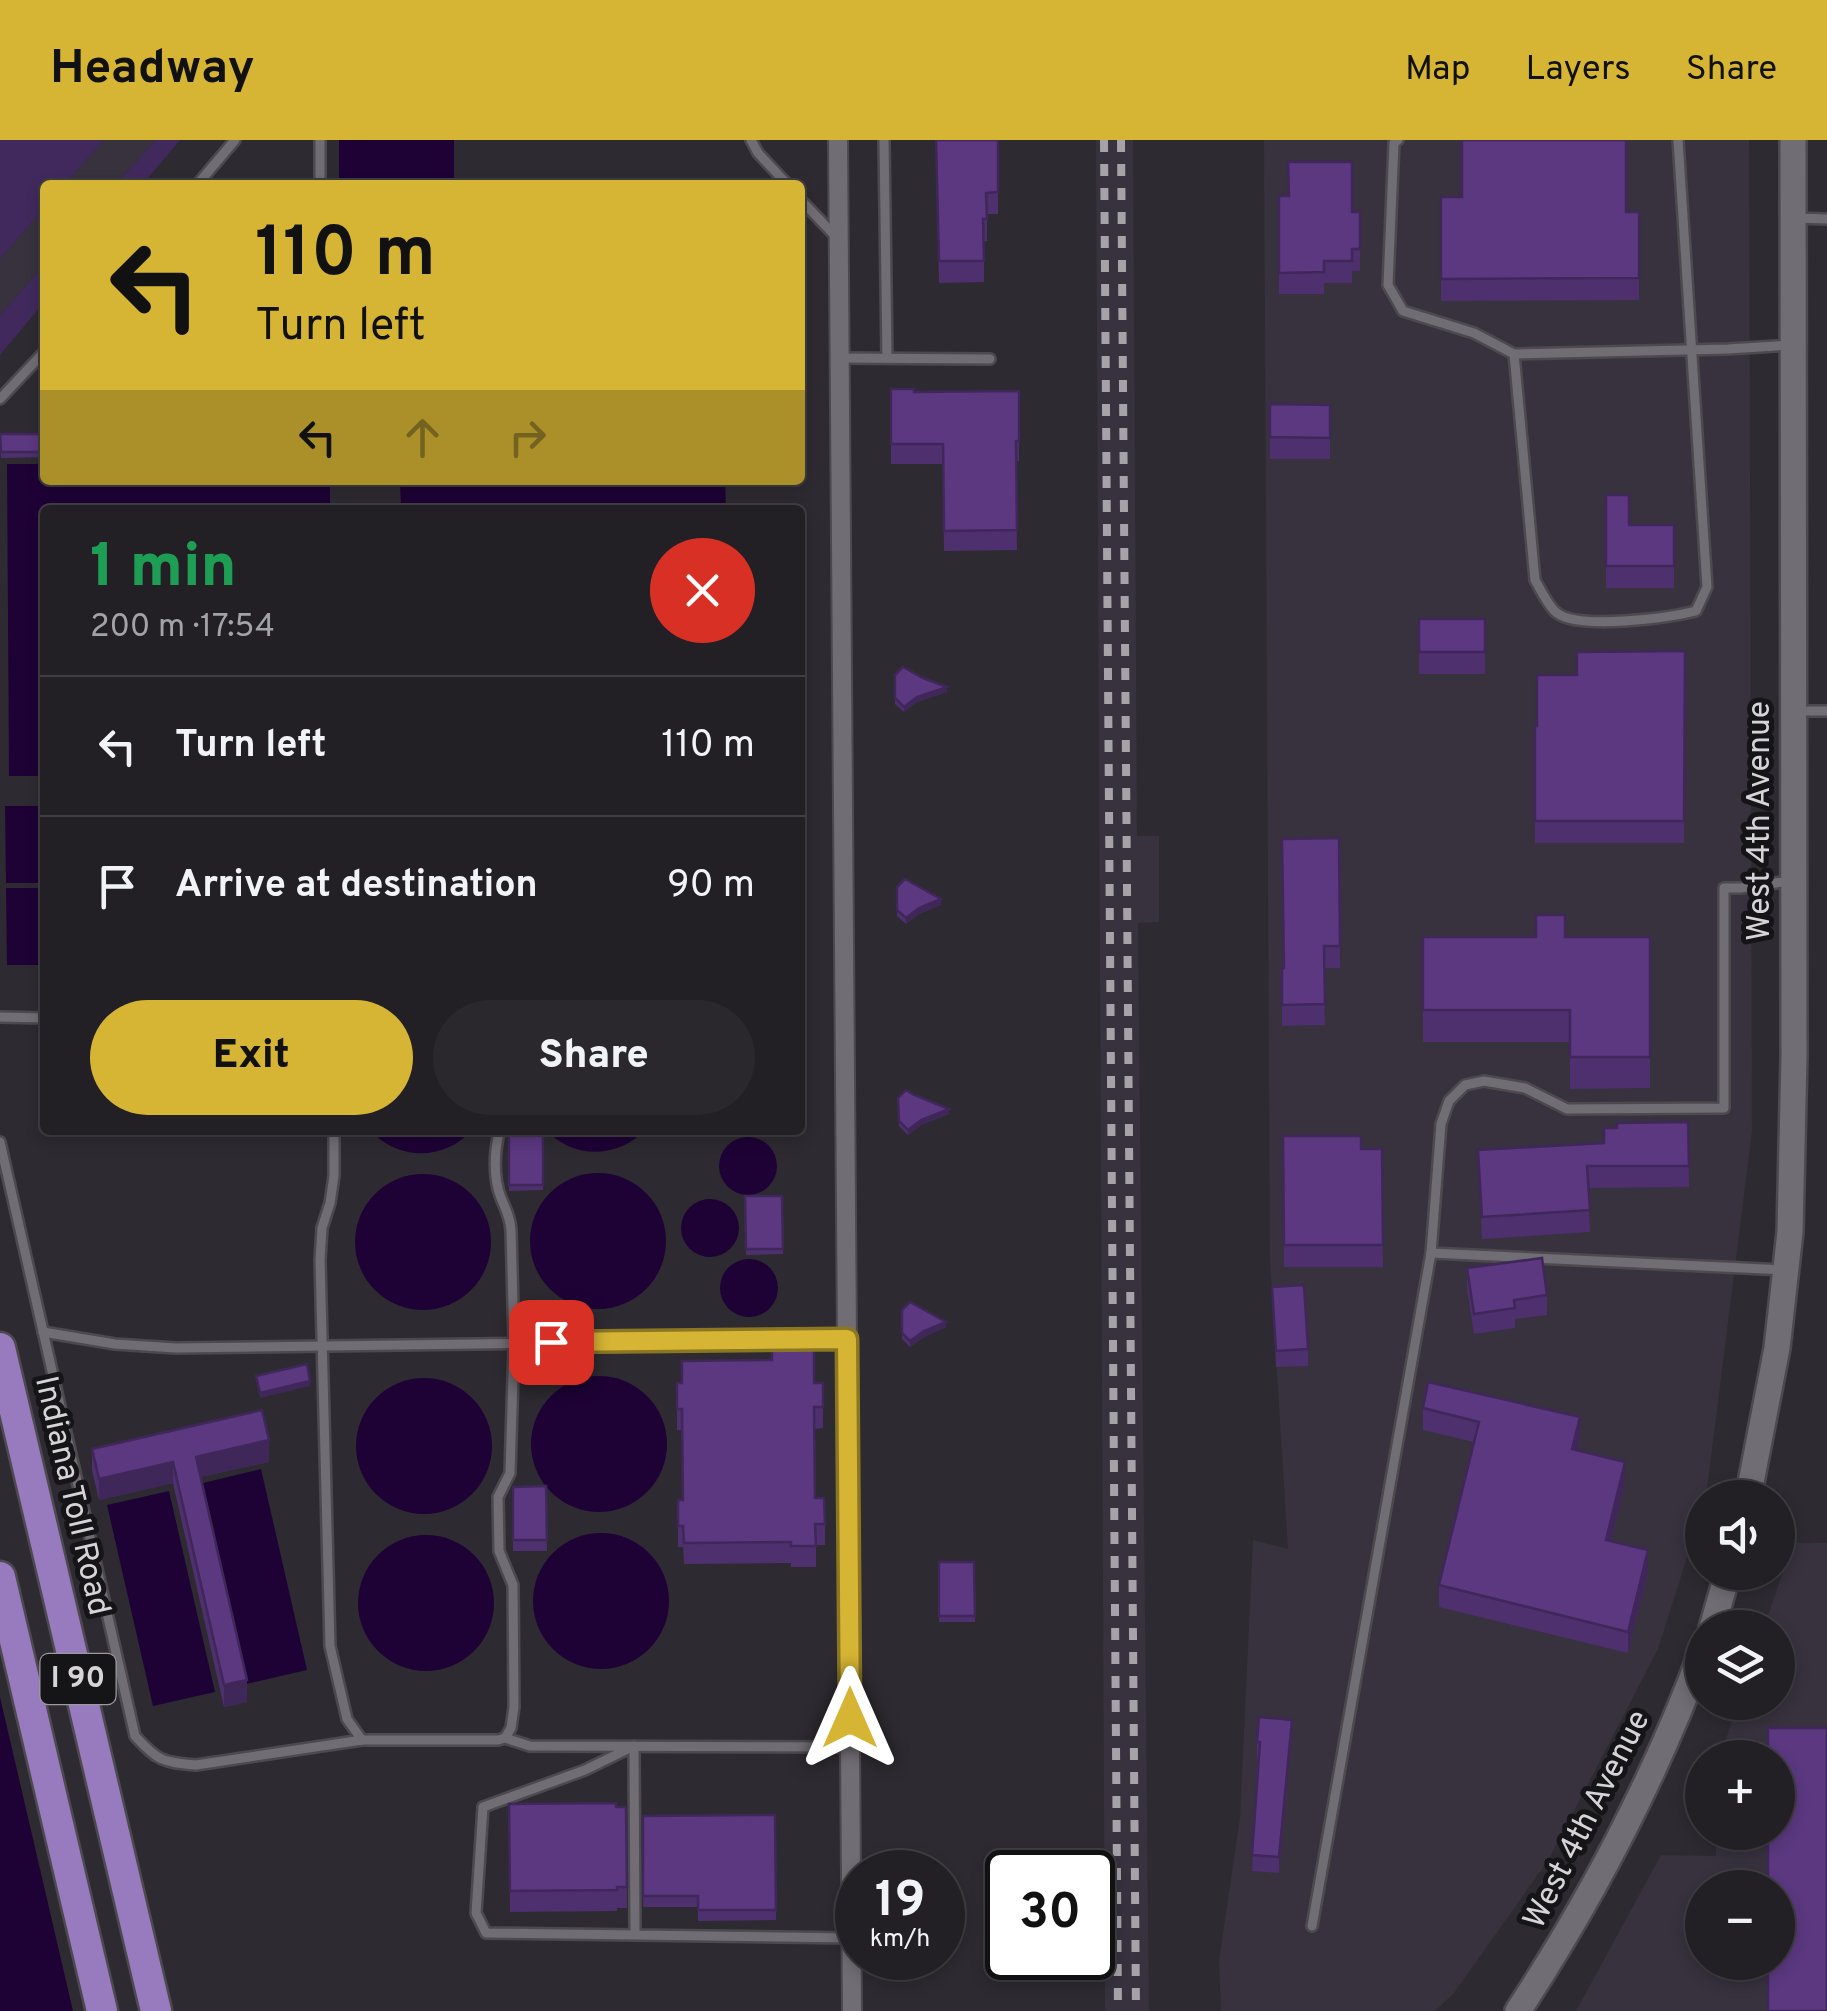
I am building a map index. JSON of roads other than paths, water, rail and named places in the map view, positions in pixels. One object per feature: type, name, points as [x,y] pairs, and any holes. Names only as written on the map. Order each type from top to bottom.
[{"type":"highway","name":"Indiana Toll Road","points":[[0,1348],[156,2011]]},
{"type":"highway","name":"I 90","points":[[0,1576],[102,2011]]},
{"type":"main road","name":"West 4th Avenue","points":[[1751,1480],[1777,1348],[1790,1232],[1794,1056],[1793,140]]},
{"type":"main road","name":"West 4th Avenue","points":[[1518,2011],[1563,1943],[1645,1788],[1685,1697]]},
{"type":"street","points":[[838,140],[851,1850]]},
{"type":"street","points":[[852,1980],[852,2011]]},
{"type":"lane","points":[[200,180],[235,140]]},
{"type":"lane","points":[[320,140],[320,180]]},
{"type":"lane","points":[[751,140],[783,180]]},
{"type":"lane","points":[[884,140],[887,358]]},
{"type":"lane","points":[[1398,140],[1394,143],[1388,286],[1403,312],[1474,333],[1514,354],[1793,345]]},
{"type":"lane","points":[[1514,354],[1534,580],[1555,612],[1577,621],[1670,618],[1696,610],[1708,586],[1678,140]]},
{"type":"lane","points":[[805,204],[840,242]]},
{"type":"lane","points":[[1793,218],[1827,219]]},
{"type":"lane","points":[[0,399],[40,356]]},
{"type":"lane","points":[[840,358],[990,359]]},
{"type":"lane","points":[[1794,711],[1827,711]]},
{"type":"lane","points":[[1312,1926],[1431,1252],[1441,1124],[1449,1101],[1465,1084],[1484,1082],[1525,1088],[1567,1109],[1724,1108],[1724,888],[1794,880]]},
{"type":"lane","points":[[0,1018],[40,1018]]},
{"type":"lane","points":[[334,1135],[334,1176],[322,1228],[320,1260],[330,1646],[347,1719],[362,1740]]},
{"type":"lane","points":[[498,1135],[497,1185],[512,1230],[514,1343],[510,1473],[498,1497],[499,1550],[513,1584],[514,1707],[512,1728],[505,1738]]},
{"type":"lane","points":[[0,1142],[135,1736],[152,1755],[168,1762],[196,1765],[362,1740],[505,1738],[530,1746],[850,1747]]},
{"type":"lane","points":[[1431,1252],[1786,1270]]},
{"type":"lane","points":[[43,1332],[160,1347],[847,1339]]},
{"type":"lane","points":[[634,1746],[585,1770],[482,1806],[476,1913],[486,1933],[835,1938]]},
{"type":"lane","points":[[634,1746],[634,1935]]},
{"type":"railway","points":[[1104,140],[1118,2011]]},
{"type":"railway","points":[[1121,140],[1136,2011]]}]
